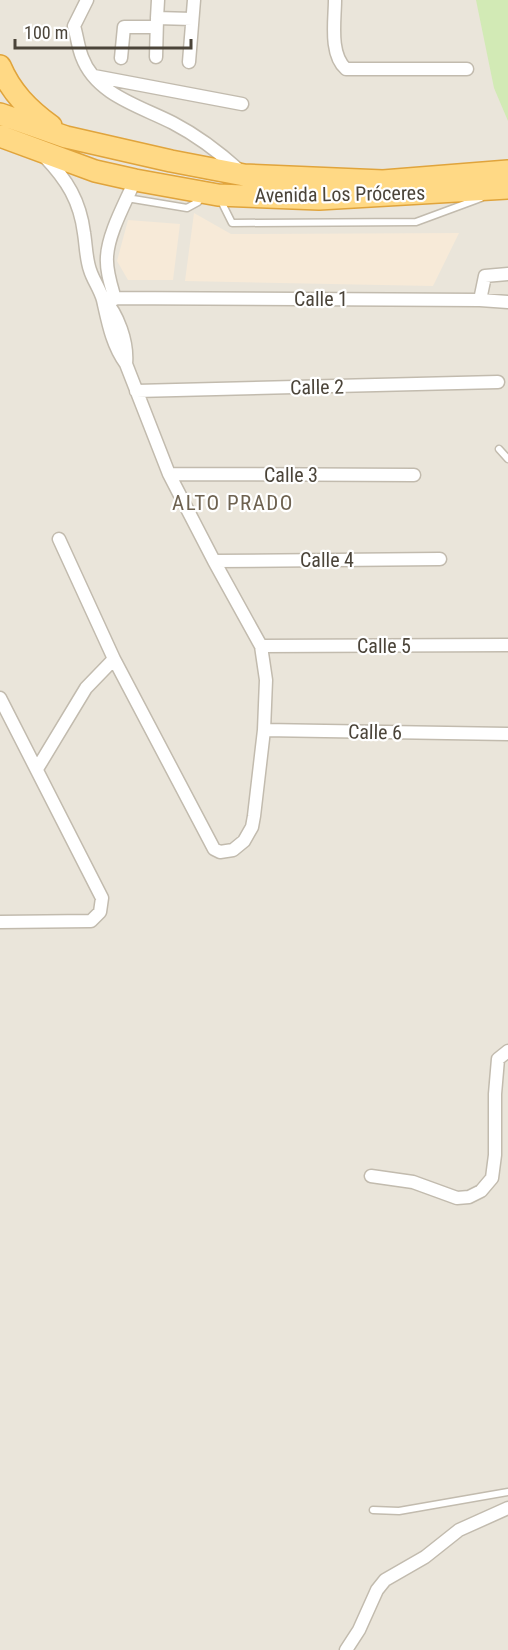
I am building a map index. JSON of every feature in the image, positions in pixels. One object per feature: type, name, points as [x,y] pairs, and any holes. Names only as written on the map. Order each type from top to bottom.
[{"type":"highway","points":[[0,66],[17,97],[34,114],[66,136]]},
{"type":"highway","name":"Avenida Los Próceres","points":[[0,114],[66,136],[244,175],[383,181],[508,171]]},
{"type":"highway","name":"Avenida Los Próceres","points":[[0,136],[131,189],[319,199],[508,189]]},
{"type":"street","points":[[87,0],[74,26],[82,59],[94,76],[106,89],[173,123],[213,147],[244,175]]},
{"type":"street","points":[[156,57],[158,0]]},
{"type":"street","points":[[189,62],[194,0]]},
{"type":"street","points":[[335,0],[336,52],[340,64],[346,69],[467,69]]},
{"type":"street","points":[[121,58],[124,27],[192,18]]},
{"type":"street","points":[[94,76],[242,104]]},
{"type":"street","points":[[196,166],[213,147]]},
{"type":"street","points":[[40,152],[59,171],[76,199],[82,219],[90,270],[109,299]]},
{"type":"street","points":[[59,539],[114,659],[210,842],[214,849],[220,852],[233,850],[248,835],[252,827],[264,730],[266,680],[261,646],[169,474],[108,324],[107,256],[109,242],[131,189]]},
{"type":"street","points":[[480,300],[486,276],[508,274]]},
{"type":"street","name":"Calle 1","points":[[109,299],[508,302]]},
{"type":"street","name":"Calle 2","points":[[136,391],[498,382]]},
{"type":"street","name":"Calle 3","points":[[169,474],[414,475]]},
{"type":"street","name":"Calle 4","points":[[214,561],[440,559]]},
{"type":"street","name":"Calle 5","points":[[261,646],[508,645]]},
{"type":"street","points":[[37,769],[86,688],[114,659]]},
{"type":"street","points":[[0,698],[102,898],[100,912],[91,921],[0,922]]},
{"type":"street","name":"Calle 6","points":[[264,730],[508,734]]},
{"type":"street","points":[[371,1176],[413,1182],[457,1198],[469,1197],[482,1191],[492,1178],[495,1155],[495,1094],[498,1059],[508,1051]]},
{"type":"street","points":[[346,1650],[359,1630],[376,1590],[384,1580],[425,1557],[459,1530],[508,1508]]},
{"type":"lane","points":[[499,449],[508,459]]},
{"type":"lane","points":[[374,1510],[399,1511],[508,1492]]},
{"type":"shaded area","points":[[0,0],[508,0],[508,1650],[0,1650]]},
{"type":"shaded area","points":[[194,213],[231,234],[459,233],[433,286],[185,281]]},
{"type":"shaded area","points":[[128,220],[180,224],[173,280],[128,280],[117,261]]},
{"type":"green space","points":[[476,0],[508,0],[508,121],[494,88]]},
{"type":"district","name":"ALTO PRADO","points":[[233,503]]}]
